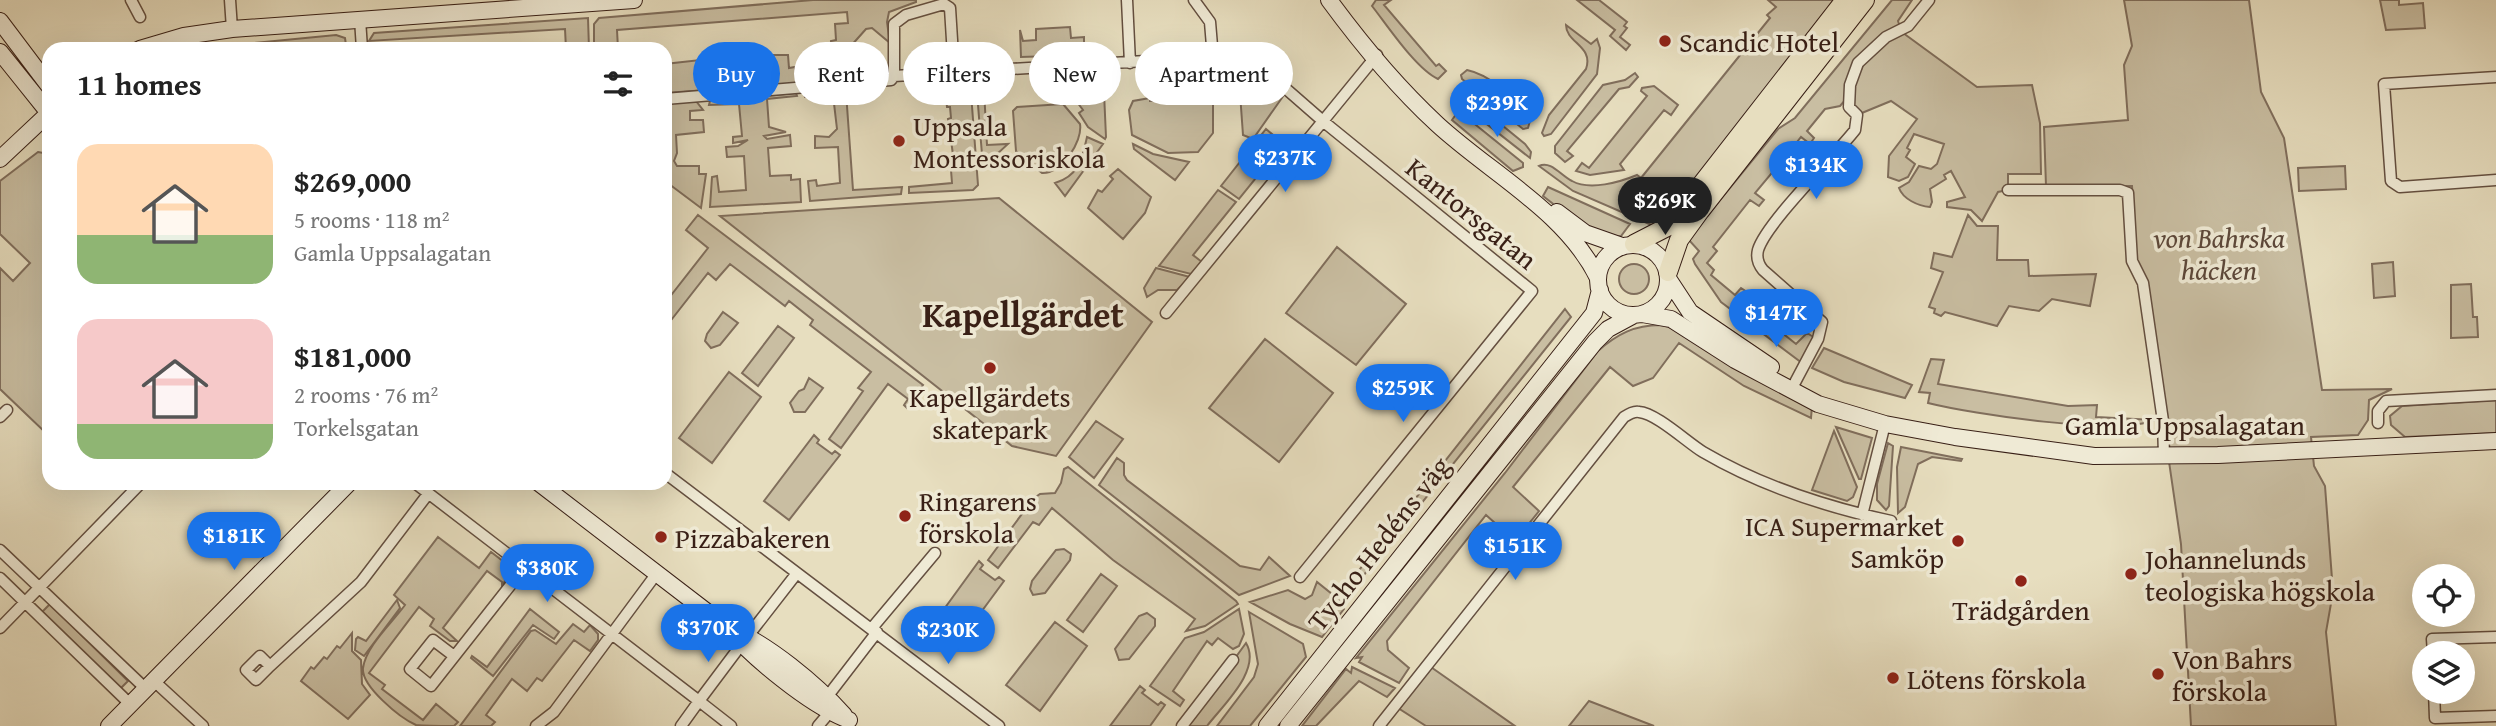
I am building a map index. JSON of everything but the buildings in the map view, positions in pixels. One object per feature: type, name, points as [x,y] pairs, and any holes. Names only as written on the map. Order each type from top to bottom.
[{"type":"main road","points":[[163,42],[232,29],[566,2],[634,0]]},
{"type":"main road","points":[[1329,0],[1373,54],[1438,125],[1581,247],[1613,308],[1638,314],[1664,298],[1679,240],[1865,0]]},
{"type":"main road","points":[[1599,284],[1607,256],[1669,226],[1845,0]]},
{"type":"main road","points":[[0,20],[42,77]]},
{"type":"main road","points":[[0,52],[42,104]]},
{"type":"main road","points":[[1373,54],[1555,211],[1585,233],[1656,252],[1668,276]]},
{"type":"main road","points":[[0,159],[42,120]]},
{"type":"main road","name":"Gamla Uppsalagatan","points":[[1668,276],[1682,304],[1709,328],[1825,407],[1955,437],[2094,456],[2164,456],[2496,441]]},
{"type":"main road","name":"Tycho Hedéns väg","points":[[1267,726],[1594,313],[1599,284]]},
{"type":"main road","name":"Gamla Uppsalagatan","points":[[1638,314],[1671,319],[1735,360],[1794,386]]},
{"type":"main road","name":"Tycho Hedéns väg","points":[[1288,726],[1595,342],[1608,330],[1638,314]]},
{"type":"main road","points":[[108,726],[342,490]]},
{"type":"main road","points":[[548,490],[853,723]]},
{"type":"street","points":[[131,0],[140,17]]},
{"type":"street","points":[[230,0],[232,29]]},
{"type":"street","points":[[1127,0],[1130,63]]},
{"type":"street","points":[[1194,0],[1210,22],[1212,42]]},
{"type":"street","points":[[1794,386],[1818,339],[1822,322],[1763,270],[1758,262],[1758,250],[1779,220],[1855,130],[1857,115],[1849,107],[1849,95],[1858,63],[1886,37],[1908,26],[1929,0]]},
{"type":"street","points":[[894,76],[894,24],[906,15],[944,4],[950,8],[952,42]]},
{"type":"street","points":[[360,19],[362,42]]},
{"type":"street","points":[[1166,313],[1324,122],[1373,54]]},
{"type":"street","points":[[1015,69],[1135,63]]},
{"type":"street","points":[[672,98],[891,80],[894,76],[903,75]]},
{"type":"street","points":[[2496,77],[2384,84],[2391,181],[2400,187],[2496,180]]},
{"type":"street","points":[[1293,95],[1324,122]]},
{"type":"street","name":"Kantorsgatan","points":[[1300,578],[1532,290],[1324,122]]},
{"type":"street","points":[[2008,190],[2120,190],[2128,193],[2133,261],[2143,283],[2163,421],[2164,456]]},
{"type":"street","points":[[2378,423],[2378,411],[2386,401],[2496,395]]},
{"type":"street","points":[[1379,726],[1629,415],[1641,412],[1646,414],[1704,452],[1797,496],[1891,522]]},
{"type":"street","points":[[1862,515],[1881,422]]},
{"type":"street","points":[[672,478],[999,726]]},
{"type":"street","points":[[0,628],[134,490]]},
{"type":"street","points":[[423,490],[731,726]]},
{"type":"street","points":[[270,666],[361,582],[428,494]]},
{"type":"street","points":[[0,550],[39,588],[150,685],[203,726]]},
{"type":"street","points":[[818,726],[828,705],[875,630],[935,553]]},
{"type":"street","points":[[454,656],[524,568]]},
{"type":"street","points":[[536,726],[554,712],[657,573]]},
{"type":"street","points":[[681,726],[797,573]]},
{"type":"street","points":[[0,578],[130,704]]},
{"type":"street","points":[[2432,641],[2496,637]]},
{"type":"street","points":[[1182,726],[1233,660]]},
{"type":"street","points":[[2434,704],[2435,718],[2496,716]]},
{"type":"green space","points":[[813,0],[916,0],[889,12],[887,22],[890,43],[872,28],[866,29],[854,42],[831,42],[836,40],[835,24],[848,23],[847,12],[617,30],[618,42],[594,42],[594,24],[599,18]]},
{"type":"green space","points":[[1376,0],[1391,0],[1384,5],[1436,66],[1439,64],[1446,71],[1438,79],[1411,57],[1372,6]]},
{"type":"green space","points":[[1577,0],[1599,0],[1627,22],[1624,26],[1627,28],[1620,37],[1630,45],[1626,50],[1610,36],[1615,30]]},
{"type":"green space","points":[[1768,0],[1834,0],[1668,215],[1654,226],[1573,191],[1539,166],[1548,165],[1572,181],[1587,185],[1614,183],[1637,175],[1641,178],[1770,18],[1767,15],[1776,7]]},
{"type":"green space","points":[[1892,0],[1912,0],[1898,21],[1900,27],[1874,43],[1847,98],[1840,106],[1825,109],[1807,131],[1814,138],[1810,144],[1801,137],[1779,165],[1786,172],[1784,175],[1775,169],[1755,193],[1764,200],[1759,206],[1750,200],[1713,247],[1717,251],[1707,263],[1714,270],[1711,275],[1735,295],[1741,288],[1747,292],[1741,300],[1796,344],[1807,333],[1815,338],[1802,363],[1721,302],[1695,264],[1693,259],[1699,251],[1688,239],[1778,129],[1795,118]]},
{"type":"green space","name":"von Bahrska häcken","points":[[2124,0],[2249,0],[2261,92],[2284,138],[2322,390],[2392,389],[2369,400],[2368,420],[2358,435],[2311,437],[2314,466],[2325,486],[2333,592],[2326,632],[2336,726],[2191,726],[2181,544],[2143,283],[2137,267],[2132,186],[2046,186],[2044,127],[2128,120],[2124,65],[2132,46]]},
{"type":"green space","points":[[2380,0],[2399,0],[2399,5],[2423,3],[2425,28],[2386,30]]},
{"type":"green space","points":[[588,18],[589,42],[566,42],[565,29],[369,41],[374,33]]},
{"type":"green space","points":[[1566,25],[1591,44],[1597,39],[1600,48],[1597,74],[1551,134],[1544,136],[1542,133],[1549,115],[1586,69],[1586,55],[1570,36]]},
{"type":"green space","points":[[1070,27],[1071,38],[1084,37],[1084,42],[1029,42],[1029,57],[1021,57],[1020,30],[1023,41],[1036,40],[1036,29]]},
{"type":"green space","points":[[1899,30],[1977,87],[2032,85],[2040,123],[2041,174],[2008,174],[2008,190],[1998,192],[1982,221],[1971,210],[1947,207],[1947,202],[1965,197],[1951,171],[1944,175],[1946,179],[1930,189],[1930,207],[1912,201],[1899,188],[1909,182],[1919,166],[1931,169],[1937,164],[1944,144],[1914,134],[1906,157],[1915,164],[1908,177],[1899,181],[1888,177],[1889,156],[1917,119],[1891,101],[1857,115],[1849,107],[1856,67]]},
{"type":"green space","points":[[336,35],[345,38],[346,42],[265,42]]},
{"type":"green space","points":[[780,55],[788,55],[789,68],[794,67],[794,84],[780,85]]},
{"type":"green space","points":[[693,61],[693,91],[672,92],[672,63]]},
{"type":"green space","points":[[1467,70],[1494,82],[1510,96],[1531,117],[1528,128],[1523,129],[1462,79],[1461,75]]},
{"type":"green space","points":[[1635,73],[1638,77],[1629,87],[1619,89],[1567,151],[1573,156],[1565,162],[1555,153],[1555,146],[1603,85],[1625,80]]},
{"type":"green space","points":[[1654,86],[1678,105],[1671,115],[1664,110],[1620,164],[1624,170],[1590,175],[1576,171],[1582,163],[1589,168],[1647,96],[1641,91],[1642,88]]},
{"type":"green space","points":[[794,93],[794,96],[780,98],[780,94]]},
{"type":"green space","points":[[1459,94],[1465,95],[1525,144],[1531,152],[1530,158],[1455,99]]},
{"type":"green space","points":[[693,101],[693,105],[699,105],[703,110],[690,111],[690,120],[703,120],[704,132],[676,135],[677,153],[674,161],[677,166],[699,166],[699,174],[706,174],[701,208],[672,186],[672,103]]},
{"type":"green space","points":[[1133,101],[1135,105],[1213,105],[1213,133],[1198,152],[1168,153],[1132,135],[1129,110]]},
{"type":"green space","points":[[739,105],[767,105],[769,127],[786,132],[764,136],[767,139],[790,135],[791,146],[768,148],[770,176],[791,175],[791,180],[800,179],[801,202],[710,207],[712,177],[717,176],[719,192],[746,190],[744,156],[727,157],[726,147],[738,146],[748,140],[733,143],[733,137],[742,136]]},
{"type":"green space","points":[[834,105],[847,105],[853,190],[902,187],[901,194],[810,201],[808,181],[816,180],[817,186],[840,183],[838,147],[815,148],[815,136],[829,137],[837,129]]},
{"type":"green space","points":[[972,105],[978,185],[973,190],[909,193],[909,187],[952,183],[951,170],[955,169],[948,119],[951,118],[950,107],[947,107]]},
{"type":"green space","points":[[978,105],[985,105],[987,145],[1008,144],[983,167]]},
{"type":"green space","points":[[1064,105],[1080,124],[1078,139],[1063,163],[1049,172],[1042,173],[1016,151],[1013,111],[1017,107]]},
{"type":"green space","points":[[1079,105],[1105,105],[1105,139],[1088,127],[1079,113],[1083,110]]},
{"type":"green space","points":[[1241,105],[1277,105],[1253,139],[1243,135]]},
{"type":"green space","points":[[1457,113],[1461,113],[1523,163],[1523,167],[1513,171],[1452,120]]},
{"type":"green space","points":[[1266,129],[1292,151],[1286,159],[1277,152],[1239,199],[1221,186]]},
{"type":"green space","points":[[1087,137],[1103,144],[1065,196],[1055,183],[1075,170]]},
{"type":"green space","points":[[1133,144],[1153,154],[1189,162],[1175,180],[1134,149]]},
{"type":"green space","points":[[38,152],[42,153],[42,429],[0,389],[0,268],[13,281],[30,263],[0,234],[0,181]]},
{"type":"green space","points":[[2345,166],[2346,189],[2299,191],[2298,168]]},
{"type":"green space","points":[[1118,169],[1151,197],[1145,213],[1123,239],[1088,208],[1098,190],[1102,192],[1113,179],[1110,176]]},
{"type":"green space","points":[[1548,187],[1630,224],[1621,236],[1616,237],[1579,224],[1543,196]]},
{"type":"green space","points":[[1218,190],[1236,202],[1193,255],[1202,262],[1191,274],[1159,266]]},
{"type":"green space","points":[[999,198],[1152,322],[1056,456],[1012,446],[720,216]]},
{"type":"green space","points":[[698,215],[923,385],[907,408],[904,405],[908,399],[888,384],[841,448],[829,439],[863,391],[858,388],[871,372],[810,325],[813,320],[789,301],[785,306],[730,264],[716,280],[708,273],[672,319],[672,294],[708,248],[686,230]]},
{"type":"green space","points":[[1968,215],[1977,226],[1998,226],[1997,260],[2028,260],[2029,276],[2096,274],[2090,306],[2052,299],[2039,311],[2009,306],[1997,326],[1945,312],[1941,316],[1934,313],[1935,309],[1929,307],[1943,272],[1931,268],[1934,253],[1952,257]]},
{"type":"green space","points":[[1337,247],[1406,304],[1356,365],[1286,313]]},
{"type":"green space","points":[[2393,262],[2395,296],[2374,298],[2372,264]]},
{"type":"green space","points":[[1634,264],[1645,268],[1649,279],[1645,290],[1634,294],[1623,290],[1619,279],[1623,268]]},
{"type":"green space","points":[[1156,268],[1190,277],[1177,290],[1158,290],[1147,297],[1144,288]]},
{"type":"green space","points":[[2471,284],[2473,317],[2477,317],[2478,337],[2451,338],[2451,285]]},
{"type":"green space","points":[[1565,309],[1571,317],[1343,601],[1339,601],[1344,609],[1322,637],[1290,624],[1250,602],[1288,590],[1305,599],[1312,595],[1317,582],[1337,598]]},
{"type":"green space","points":[[723,312],[738,323],[720,345],[711,348],[705,341],[707,334]]},
{"type":"green space","points":[[1660,325],[1673,328],[1812,406],[1811,418],[1744,386],[1679,343],[1653,378],[1633,386],[1610,367],[1513,487],[1539,511],[1515,541],[1486,515],[1387,641],[1388,650],[1409,668],[1399,683],[1359,662],[1362,657],[1356,658],[1505,473],[1598,351],[1627,332]]},
{"type":"green space","points":[[778,326],[794,338],[758,386],[742,373]]},
{"type":"green space","points":[[1265,339],[1333,393],[1279,462],[1209,408]]},
{"type":"green space","points":[[1824,348],[1912,385],[1905,398],[1844,382],[1812,368]]},
{"type":"green space","points":[[1931,359],[1944,360],[1938,384],[2068,406],[2097,405],[2096,417],[2155,420],[2110,426],[2078,425],[1977,413],[1928,403],[1930,393],[1919,392]]},
{"type":"green space","points":[[729,372],[761,397],[712,463],[679,438]]},
{"type":"green space","points":[[809,378],[823,388],[805,412],[794,412],[790,403],[799,391],[804,389]]},
{"type":"green space","points":[[2496,400],[2496,433],[2405,437],[2391,425],[2390,416],[2402,406]]},
{"type":"green space","points":[[1096,421],[1123,439],[1094,478],[1069,457]]},
{"type":"green space","points":[[1836,427],[1872,438],[1861,479],[1859,479]]},
{"type":"green space","points":[[1834,431],[1857,487],[1853,497],[1847,501],[1812,490]]},
{"type":"green space","points":[[814,435],[819,440],[817,443],[832,454],[835,451],[840,455],[789,520],[764,501]]},
{"type":"green space","points":[[1888,443],[1893,446],[1889,506],[1886,510],[1877,500],[1877,484]]},
{"type":"green space","points":[[1901,447],[1962,459],[1932,457],[1918,464],[1905,507],[1898,513],[1897,467]]},
{"type":"green space","points":[[1117,458],[1124,463],[1127,480],[1240,566],[1260,570],[1269,557],[1290,576],[1239,595],[1099,485]]},
{"type":"green space","points":[[1068,467],[1238,604],[1205,626],[1186,631],[1195,619],[1113,560],[1052,508],[1039,525],[1033,522],[998,568],[988,560],[1033,499],[1040,494],[1055,493],[1061,483],[1064,469]]},
{"type":"green space","points":[[438,537],[479,568],[491,552],[508,565],[510,572],[502,586],[502,582],[487,571],[443,628],[457,641],[450,641],[430,626],[434,619],[419,607],[369,673],[385,685],[382,689],[423,720],[436,704],[458,722],[454,726],[416,725],[409,721],[392,709],[368,684],[363,668],[374,643],[405,605],[394,595]]},
{"type":"green space","points":[[1064,549],[1071,554],[1070,560],[1045,593],[1033,595],[1030,589],[1032,581],[1056,550]]},
{"type":"green space","points":[[979,561],[983,565],[980,569],[995,580],[999,577],[1004,581],[956,646],[931,627]]},
{"type":"green space","points":[[1101,574],[1117,586],[1083,632],[1067,620]]},
{"type":"green space","points":[[397,600],[400,608],[364,656],[355,650],[356,639],[358,637],[366,641]]},
{"type":"green space","points":[[50,604],[128,681],[119,690],[41,613]]},
{"type":"green space","points":[[530,609],[559,632],[554,639],[533,625],[493,676],[471,658],[472,656],[487,667]]},
{"type":"green space","points":[[1239,609],[1244,634],[1239,646],[1233,649],[1218,638],[1212,645],[1207,641],[1173,691],[1184,700],[1180,706],[1150,686],[1185,638],[1204,632]]},
{"type":"green space","points":[[1249,612],[1303,644],[1306,657],[1250,726],[1217,726],[1254,677],[1258,664]]},
{"type":"green space","points":[[1147,613],[1155,619],[1155,626],[1129,659],[1119,660],[1115,649],[1139,616]]},
{"type":"green space","points":[[1055,622],[1087,646],[1040,711],[1006,685]]},
{"type":"green space","points":[[573,624],[584,632],[590,625],[598,634],[598,640],[590,651],[574,640],[542,681],[537,678],[527,691],[512,679],[486,715],[495,722],[491,726],[460,726],[531,631],[535,630],[556,644]]},
{"type":"green space","points":[[352,633],[352,651],[361,660],[362,684],[370,695],[348,719],[301,681],[311,667],[314,669],[324,657],[327,659]]},
{"type":"green space","points":[[1246,643],[1250,653],[1249,664],[1231,698],[1207,726],[1186,726]]},
{"type":"green space","points":[[1428,665],[1515,726],[1426,726],[1395,706]]},
{"type":"green space","points":[[1352,667],[1395,688],[1387,697],[1359,681],[1316,726],[1302,726],[1346,669],[1351,673]]},
{"type":"green space","points":[[1140,686],[1145,690],[1142,693],[1158,705],[1161,702],[1165,705],[1150,726],[1110,726]]},
{"type":"green space","points":[[1589,701],[1654,726],[1569,726]]},
{"type":"place","name":"Scandic Hotel","points":[[1665,41]]},
{"type":"place","name":"Uppsala Montessoriskola","points":[[899,141]]},
{"type":"place","name":"Kapellgärdets skatepark","points":[[990,368]]},
{"type":"place","name":"Ringarens förskola","points":[[905,516]]},
{"type":"place","name":"Pizzabakeren","points":[[661,537]]},
{"type":"place","name":"ICA Supermarket Samköp","points":[[1958,541]]},
{"type":"place","name":"Johannelunds teologiska högskola","points":[[2131,574]]},
{"type":"place","name":"Trädgården","points":[[2021,581]]},
{"type":"place","name":"Von Bahrs förskola","points":[[2158,674]]},
{"type":"place","name":"Lötens förskola","points":[[1893,678]]},
{"type":"district","name":"Kapellgärdet","points":[[1023,314]]}]
